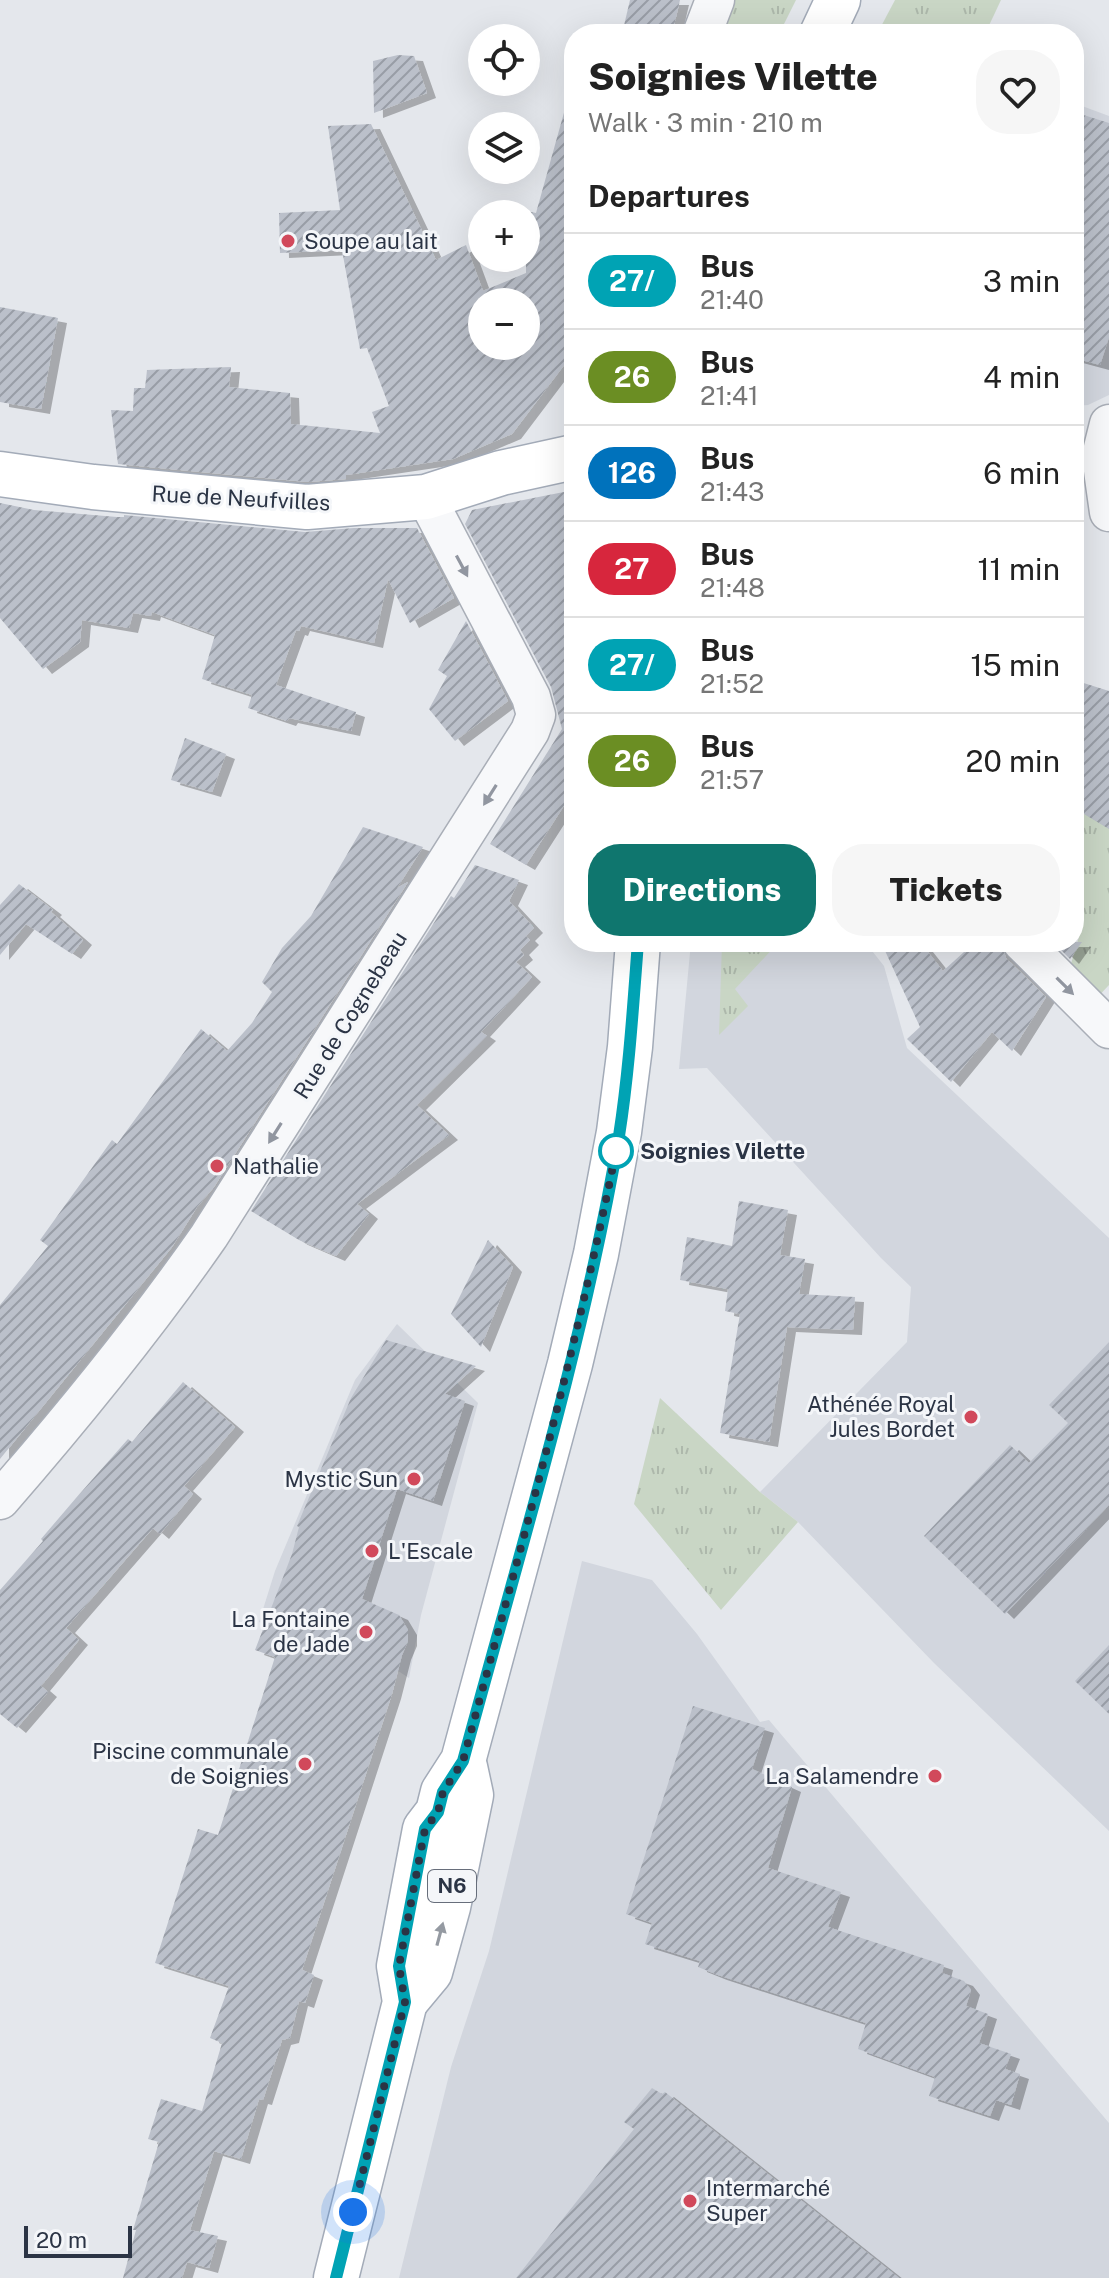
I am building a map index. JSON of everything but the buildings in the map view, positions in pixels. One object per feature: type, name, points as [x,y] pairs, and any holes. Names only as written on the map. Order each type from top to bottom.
[{"type":"main road","points":[[827,24],[838,0]]},
{"type":"main road","name":"Rue de Neufvilles","points":[[0,474],[93,487],[307,507],[426,497],[564,452]]},
{"type":"main road","name":"N6","points":[[336,2278],[405,2002],[430,1972],[448,1907],[471,1795],[463,1761],[570,1364],[596,1254],[619,1132],[637,952]]},
{"type":"street","points":[[706,24],[715,0]]},
{"type":"street","points":[[1084,426],[1109,417]]},
{"type":"street","points":[[1095,439],[1109,512]]},
{"type":"street","name":"Rue de Cognebeau","points":[[0,1500],[169,1293],[209,1236],[530,731],[536,715],[531,697],[426,497]]},
{"type":"street","points":[[1032,952],[1109,1029]]},
{"type":"shaded area","points":[[1084,107],[1109,116],[1109,395],[1084,405]]},
{"type":"shaded area","name":"Athénée Royal Jules Bordet","points":[[690,952],[873,952],[884,966],[907,1048],[1109,1238],[1109,1831],[934,1663],[798,1522],[760,1492],[907,1342],[911,1287],[707,1068],[679,1069]]},
{"type":"shaded area","points":[[397,1324],[478,1403],[421,1615],[409,1678],[378,1658],[259,1622],[275,1571],[355,1380]]},
{"type":"shaded area","points":[[582,1561],[652,1580],[697,1634],[760,1722],[769,1720],[1109,2123],[1109,2278],[399,2278],[451,2067],[489,1951]]},
{"type":"green space","points":[[731,0],[796,0],[784,24],[722,24]]},
{"type":"green space","points":[[895,0],[1001,0],[990,24],[882,24]]},
{"type":"green space","points":[[1084,798],[1109,808],[1109,985],[1094,1001],[1070,967],[1074,952],[1084,952]]},
{"type":"green space","points":[[722,952],[770,952],[735,989],[748,1006],[719,1035]]},
{"type":"green space","points":[[660,1398],[760,1492],[798,1522],[721,1610],[634,1504]]},
{"type":"bus line","name":"27/","points":[[336,2278],[405,2002],[399,1966],[425,1829],[438,1812],[443,1792],[463,1761],[570,1364],[596,1254],[619,1132],[637,952]]},
{"type":"place","name":"Soupe au lait","points":[[288,241]]},
{"type":"place","name":"Soignies Vilette","points":[[616,1151]]},
{"type":"place","name":"Nathalie","points":[[217,1166]]},
{"type":"place","name":"Athénée Royal Jules Bordet","points":[[971,1417]]},
{"type":"place","name":"Mystic Sun","points":[[414,1479]]},
{"type":"place","name":"L'Escale","points":[[372,1551]]},
{"type":"place","name":"La Fontaine de Jade","points":[[366,1632]]},
{"type":"place","name":"Piscine communale de Soignies","points":[[305,1764]]},
{"type":"place","name":"La Salamendre","points":[[935,1776]]},
{"type":"place","name":"Intermarché Super","points":[[690,2201]]},
{"type":"route","points":[[353,2212],[405,2002],[399,1966],[425,1829],[438,1812],[443,1792],[463,1761],[570,1364],[616,1151]]}]
